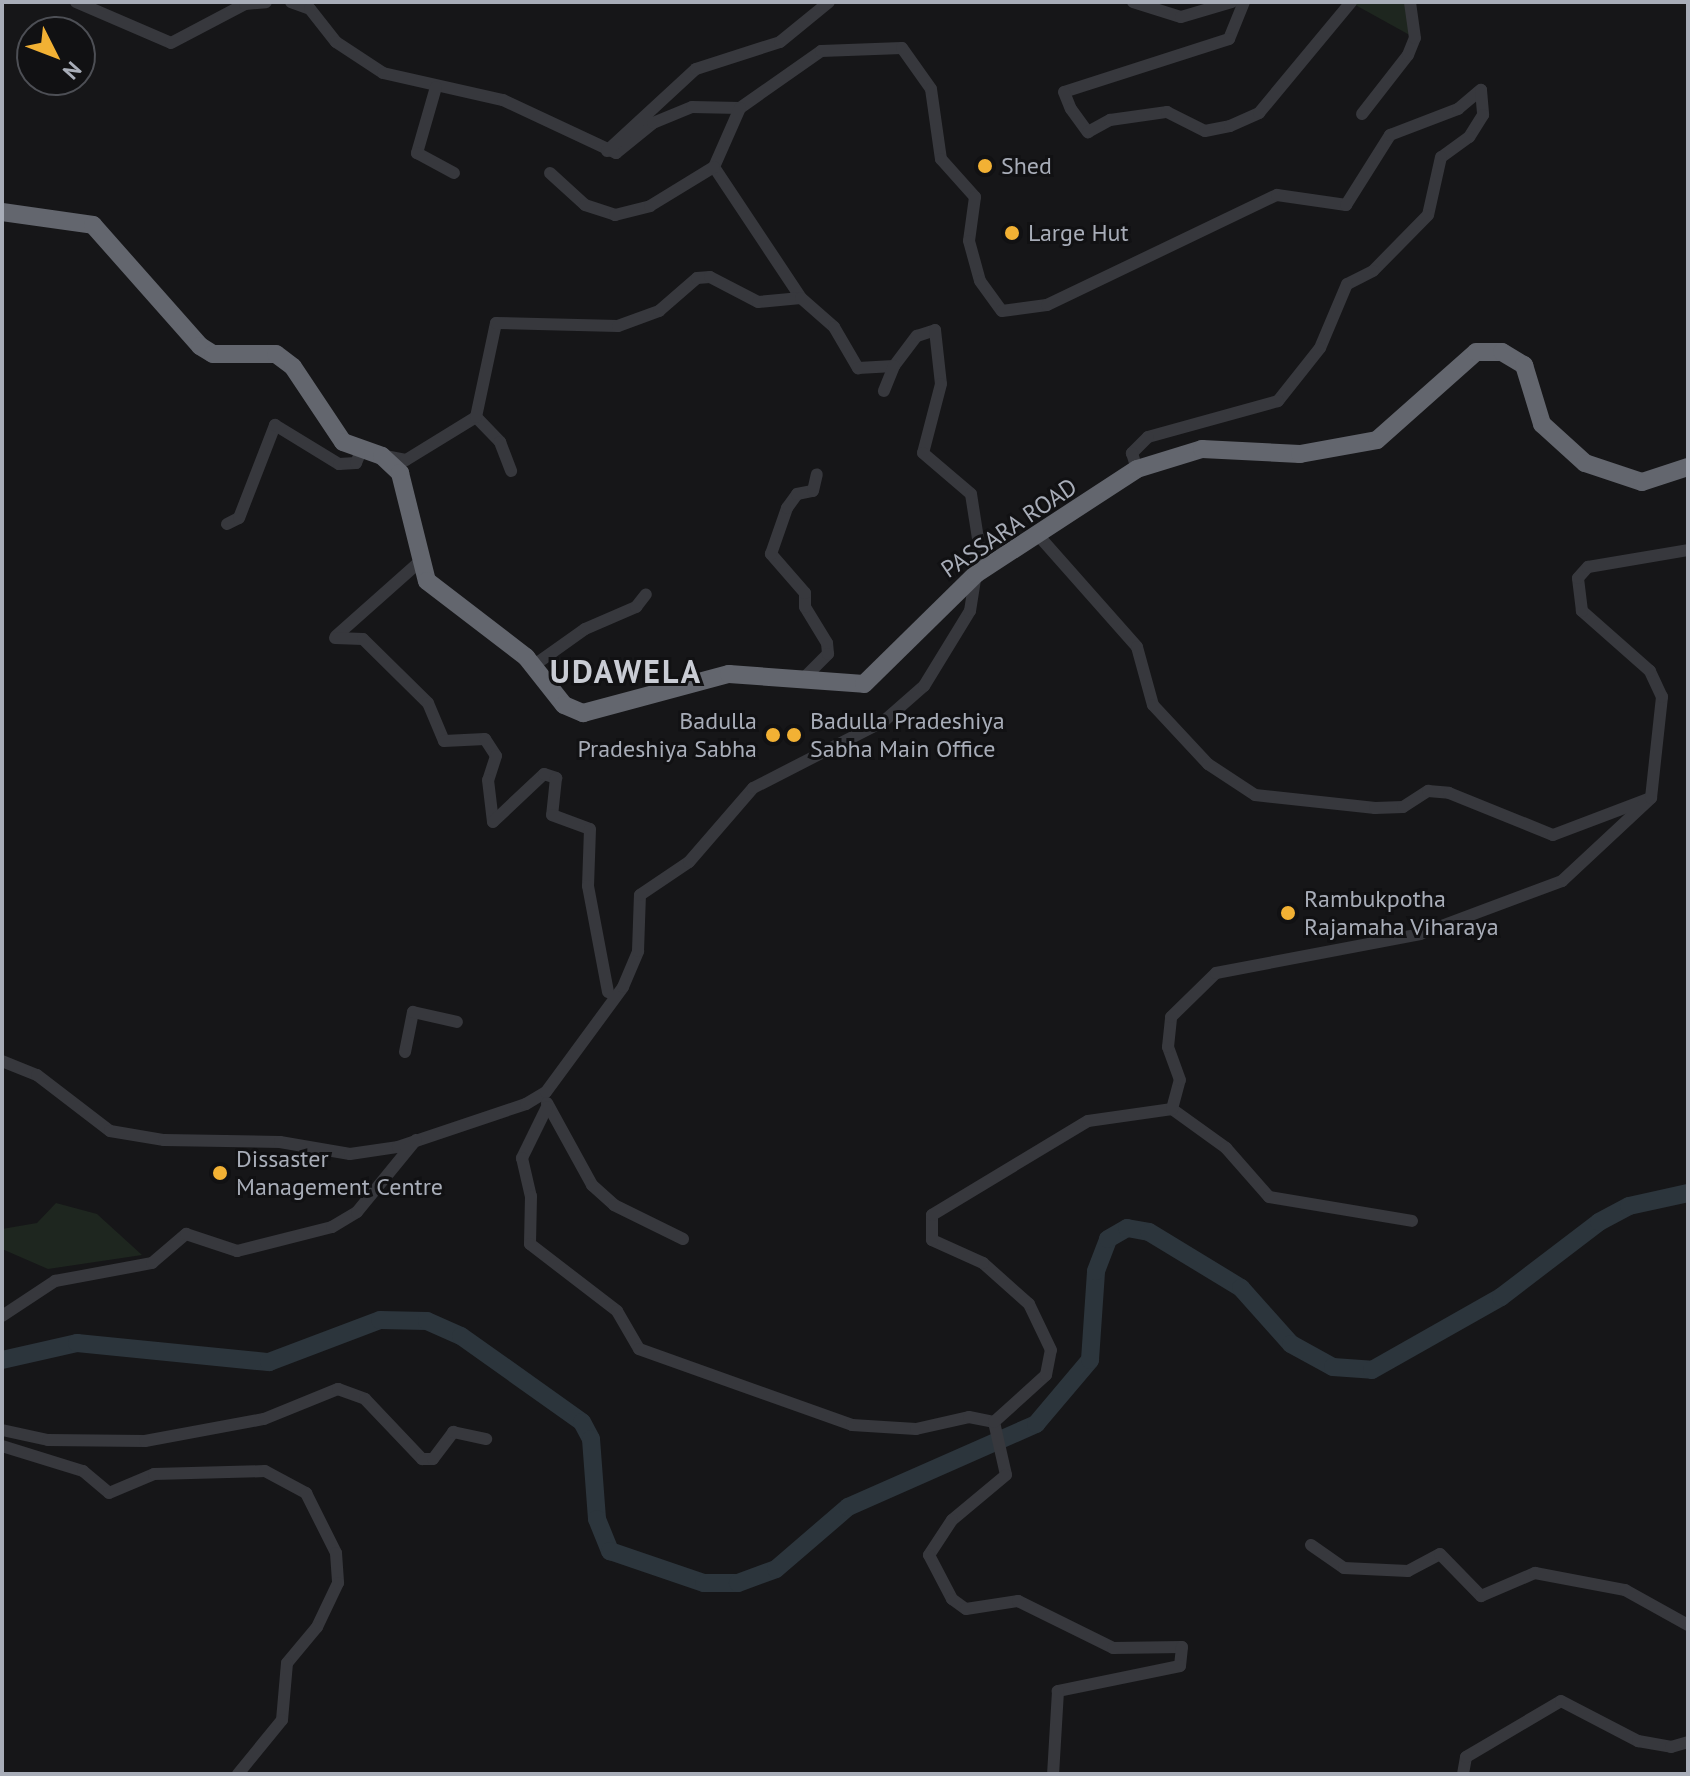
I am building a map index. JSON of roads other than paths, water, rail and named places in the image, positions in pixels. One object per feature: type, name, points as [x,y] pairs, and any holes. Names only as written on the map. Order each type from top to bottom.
[{"type":"highway","points":[[2,212],[93,225],[190,338],[213,354],[276,354],[293,367],[343,442],[382,456],[400,473],[417,564]]},
{"type":"highway","name":"PASSARA ROAD","points":[[417,564],[427,581],[533,666],[564,705],[583,713],[729,674],[853,686],[873,680],[931,611],[979,572],[1137,469],[1202,449],[1300,454],[1377,440],[1460,361],[1488,350],[1524,365],[1550,437],[1585,463],[1642,482],[1688,467]]},
{"type":"street","points":[[76,2],[171,43],[245,4],[266,2]]},
{"type":"street","points":[[291,2],[310,9],[336,42],[383,73],[503,100],[607,151],[622,150],[653,123],[692,107],[740,108]]},
{"type":"street","points":[[607,151],[696,69],[780,42],[829,2]]},
{"type":"street","points":[[1133,2],[1181,17],[1232,2]]},
{"type":"street","points":[[1244,2],[1229,39],[1064,92],[1071,109],[1088,132],[1110,120],[1167,112],[1205,131],[1230,126],[1259,113],[1351,2]]},
{"type":"street","points":[[1362,114],[1408,55],[1415,38],[1410,2]]},
{"type":"street","points":[[550,173],[585,205],[615,215],[650,206],[714,167],[740,108],[821,51],[902,48],[931,89],[941,159],[975,197],[969,241],[980,281],[995,306],[1014,311],[1047,305],[1277,195],[1346,205],[1390,135],[1458,109],[1481,90],[1483,115],[1437,163],[1428,215],[1373,271],[1347,284],[1320,348],[1278,401],[1148,437],[1132,453],[1137,469]]},
{"type":"street","points":[[436,87],[417,153],[454,173]]},
{"type":"street","points":[[714,167],[801,298],[834,327],[858,368],[894,366]]},
{"type":"street","points":[[382,456],[406,460],[476,417],[496,323],[618,326],[659,311],[697,278],[710,277],[758,302],[801,298]]},
{"type":"street","points":[[2,1061],[37,1075],[110,1131],[350,1154],[504,1115],[546,1092],[623,987],[638,951],[640,895],[689,862],[753,788],[862,734],[924,686],[970,611],[979,572],[973,552],[979,545],[971,494],[923,453],[941,384],[935,330],[917,336],[894,366],[884,391]]},
{"type":"street","points":[[476,417],[500,442],[511,471]]},
{"type":"street","points":[[227,524],[239,518],[275,425],[339,464],[356,463],[362,449]]},
{"type":"street","points":[[799,682],[828,654],[827,643],[805,607],[805,593],[771,554],[787,508],[797,494],[813,491],[817,474]]},
{"type":"street","points":[[1038,535],[1137,647],[1153,705],[1208,764],[1255,795],[1375,808],[1403,807],[1428,791],[1449,793],[1553,835],[1651,798]]},
{"type":"street","points":[[1172,1109],[1180,1080],[1166,1033],[1201,981],[1286,956],[1343,953],[1420,934],[1541,893],[1651,798],[1662,697],[1650,671],[1582,611],[1575,594],[1588,567],[1688,550]]},
{"type":"street","points":[[417,564],[335,638],[363,639],[428,703],[444,741],[485,739],[496,756],[488,780],[493,822],[544,774],[556,778],[552,815],[590,829],[588,886],[608,992]]},
{"type":"street","points":[[533,666],[585,629],[636,607],[646,594]]},
{"type":"street","points":[[405,1052],[413,1012],[457,1022]]},
{"type":"street","points":[[546,1092],[547,1107],[592,1185],[614,1205],[683,1239]]},
{"type":"street","points":[[547,1107],[522,1158],[531,1196],[530,1244],[617,1311],[639,1349],[852,1425],[916,1429],[969,1417],[998,1427]]},
{"type":"street","points":[[998,1427],[1046,1375],[1051,1350],[1029,1304],[983,1263],[932,1240],[932,1215],[1088,1121],[1172,1109],[1226,1148],[1269,1197],[1412,1221]]},
{"type":"street","points":[[2,1316],[55,1281],[152,1263],[186,1234],[246,1250],[332,1227],[357,1212],[418,1138]]},
{"type":"street","points":[[2,1430],[48,1440],[145,1441],[264,1419],[338,1389],[365,1399],[422,1459],[433,1459],[453,1432],[486,1439]]},
{"type":"street","points":[[998,1427],[1007,1463],[1004,1479],[932,1545],[933,1571],[952,1599],[966,1609],[1018,1601],[1113,1648],[1175,1644],[1185,1653],[1180,1666],[1137,1680],[1061,1688],[1053,1774]]},
{"type":"street","points":[[2,1446],[83,1471],[109,1493],[154,1474],[265,1471],[306,1493],[336,1553],[338,1583],[317,1627],[287,1663],[282,1720],[238,1774]]},
{"type":"street","points":[[1311,1545],[1344,1568],[1408,1571],[1440,1554],[1481,1596],[1535,1573],[1625,1590],[1688,1625]]},
{"type":"street","points":[[1463,1774],[1466,1757],[1561,1701],[1638,1741],[1671,1747],[1688,1742]]},
{"type":"waterway","points":[[2,1360],[77,1343],[269,1362],[380,1320],[427,1321],[461,1336],[582,1422],[591,1439],[597,1519],[610,1551],[704,1583],[738,1583],[776,1569],[848,1507],[1036,1424],[1090,1360],[1096,1271],[1108,1239],[1127,1228],[1149,1232],[1241,1288],[1291,1344],[1333,1367],[1372,1370],[1501,1297],[1599,1222],[1629,1206],[1688,1193]]},
{"type":"place","name":"Shed","points":[[985,166]]},
{"type":"place","name":"Large Hut","points":[[1012,233]]},
{"type":"place","name":"Badulla Pradeshiya Sabha","points":[[773,735]]},
{"type":"place","name":"Badulla Pradeshiya Sabha Main Office","points":[[794,735]]},
{"type":"place","name":"Rambukpotha Rajamaha Viharaya","points":[[1288,913]]},
{"type":"place","name":"Dissaster Management Centre","points":[[220,1173]]},
{"type":"district","name":"UDAWELA","points":[[626,671]]}]
